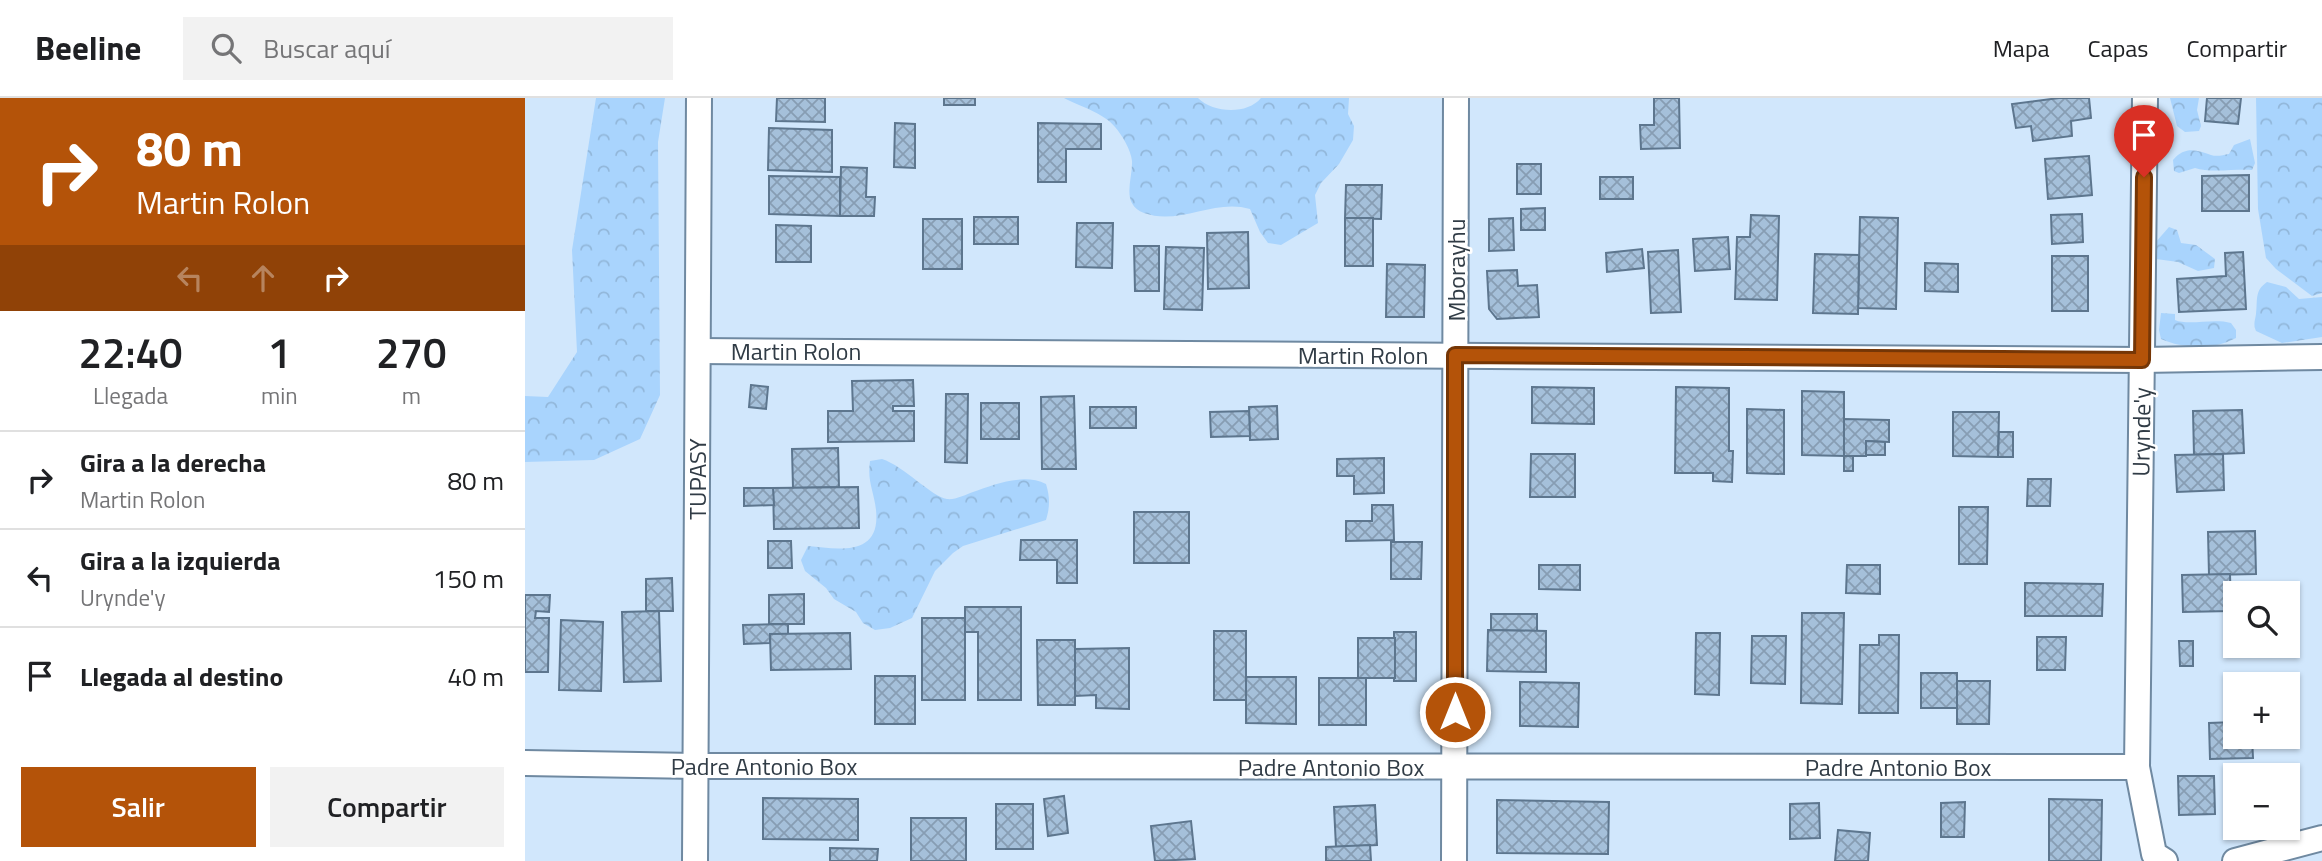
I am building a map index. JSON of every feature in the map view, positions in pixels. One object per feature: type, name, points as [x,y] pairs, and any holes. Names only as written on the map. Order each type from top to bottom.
[{"type":"street","name":"TUPASY","points":[[695,861],[699,98]]},
{"type":"street","name":"Mborayhu","points":[[1454,861],[1456,98]]},
{"type":"street","name":"Urynde'y","points":[[2145,98],[2137,767],[2154,855],[2165,861]]},
{"type":"street","name":"Martin Rolon","points":[[698,351],[2142,360],[2322,357]]},
{"type":"street","name":"Padre Antonio Box","points":[[525,764],[2137,767]]},
{"type":"street","points":[[2235,861],[2322,838]]},
{"type":"green space","points":[[596,98],[665,98],[658,142],[660,395],[640,439],[594,460],[525,462],[525,396],[548,397],[577,352],[572,250]]},
{"type":"green space","points":[[1064,98],[1198,98],[1212,107],[1230,110],[1247,107],[1261,98],[1349,98],[1348,114],[1354,126],[1353,140],[1339,164],[1321,183],[1315,195],[1318,223],[1281,245],[1268,243],[1250,209],[1224,207],[1184,215],[1157,216],[1137,209],[1132,204],[1129,190],[1131,157],[1120,134],[1105,118]]},
{"type":"green space","points":[[2170,98],[2199,98],[2199,131],[2185,132],[2177,126]]},
{"type":"green space","points":[[2256,98],[2322,98],[2322,293],[2312,296],[2276,269],[2266,258],[2258,209]]},
{"type":"green space","points":[[2250,139],[2255,163],[2252,170],[2214,171],[2195,168],[2179,173],[2174,171],[2173,160],[2182,153],[2191,150],[2215,156],[2229,154],[2234,145]]},
{"type":"green space","points":[[2169,227],[2177,230],[2181,243],[2196,245],[2215,259],[2214,268],[2198,271],[2178,262],[2156,259],[2155,243]]},
{"type":"green space","points":[[2267,282],[2286,287],[2299,299],[2322,297],[2322,337],[2282,343],[2256,331],[2254,324],[2257,296]]},
{"type":"green space","points":[[2161,313],[2175,314],[2175,320],[2181,322],[2231,323],[2236,330],[2236,338],[2208,346],[2189,346],[2161,339]]},
{"type":"green space","points":[[882,459],[947,499],[1010,481],[1028,479],[1046,484],[1049,502],[1046,520],[963,546],[935,571],[912,618],[890,628],[875,630],[863,623],[856,612],[834,599],[826,588],[805,571],[801,560],[808,546],[855,547],[872,536],[876,525],[876,510],[869,468],[870,461]]},
{"type":"building","points":[[777,98],[825,98],[825,122],[776,121]]},
{"type":"building","points":[[944,98],[975,98],[975,105],[944,105]]},
{"type":"building","points":[[1654,98],[1679,98],[1680,148],[1641,149],[1640,125],[1654,125]]},
{"type":"building","points":[[2059,98],[2089,98],[2091,118],[2071,121],[2072,136],[2033,141],[2031,126],[2016,128],[2012,104]]},
{"type":"building","points":[[2207,98],[2241,98],[2238,124],[2205,121]]},
{"type":"building","points":[[895,123],[915,124],[915,168],[894,167]]},
{"type":"building","points":[[1038,123],[1101,124],[1101,149],[1066,149],[1066,182],[1038,182]]},
{"type":"building","points":[[769,128],[832,130],[832,172],[768,170]]},
{"type":"building","points":[[2089,156],[2092,195],[2048,199],[2045,159]]},
{"type":"building","points":[[1517,164],[1541,164],[1541,194],[1517,194]]},
{"type":"building","points":[[841,167],[867,168],[866,197],[875,197],[874,216],[840,216]]},
{"type":"building","points":[[2249,175],[2249,211],[2202,211],[2202,176]]},
{"type":"building","points":[[769,176],[840,177],[840,216],[769,214]]},
{"type":"building","points":[[1600,177],[1633,177],[1633,199],[1600,199]]},
{"type":"building","points":[[1346,185],[1382,185],[1381,219],[1345,218]]},
{"type":"building","points":[[1545,208],[1545,230],[1521,230],[1521,209]]},
{"type":"building","points":[[2082,214],[2083,242],[2052,244],[2051,215]]},
{"type":"building","points":[[1751,215],[1779,216],[1777,300],[1735,299],[1737,237],[1750,237]]},
{"type":"building","points":[[974,217],[1018,217],[1018,244],[974,244]]},
{"type":"building","points":[[1860,217],[1898,218],[1896,309],[1858,308]]},
{"type":"building","points":[[1345,218],[1373,218],[1373,266],[1345,266]]},
{"type":"building","points":[[1513,218],[1514,250],[1489,251],[1489,219]]},
{"type":"building","points":[[923,219],[962,219],[962,269],[923,269]]},
{"type":"building","points":[[1077,223],[1113,223],[1112,268],[1076,267]]},
{"type":"building","points":[[776,225],[811,226],[811,262],[776,262]]},
{"type":"building","points":[[1248,232],[1249,288],[1208,289],[1207,233]]},
{"type":"building","points":[[1728,237],[1730,269],[1695,271],[1693,239]]},
{"type":"building","points":[[1134,246],[1159,246],[1159,291],[1135,291]]},
{"type":"building","points":[[1166,247],[1204,248],[1202,310],[1164,309]]},
{"type":"building","points":[[1642,249],[1644,268],[1607,272],[1606,253]]},
{"type":"building","points":[[1678,250],[1681,312],[1651,313],[1648,252]]},
{"type":"building","points":[[2243,252],[2246,309],[2179,312],[2177,279],[2226,276],[2225,253]]},
{"type":"building","points":[[1815,254],[1859,255],[1858,314],[1813,313]]},
{"type":"building","points":[[2052,256],[2088,256],[2088,311],[2052,311]]},
{"type":"building","points":[[1925,263],[1958,264],[1958,292],[1925,291]]},
{"type":"building","points":[[1387,264],[1425,265],[1424,317],[1386,317]]},
{"type":"building","points":[[1517,270],[1518,286],[1537,285],[1539,317],[1497,319],[1489,309],[1487,271]]},
{"type":"building","points":[[913,380],[914,406],[893,406],[893,411],[914,411],[914,441],[828,442],[828,411],[853,411],[852,381]]},
{"type":"building","points":[[751,385],[768,387],[766,409],[749,407]]},
{"type":"building","points":[[1532,387],[1594,388],[1594,424],[1532,423]]},
{"type":"building","points":[[1676,387],[1729,388],[1732,482],[1713,481],[1713,473],[1675,473]]},
{"type":"building","points":[[1802,391],[1844,392],[1844,456],[1802,455]]},
{"type":"building","points":[[946,394],[968,394],[967,463],[945,462]]},
{"type":"building","points":[[1074,396],[1076,469],[1042,469],[1041,397]]},
{"type":"building","points":[[981,403],[1019,403],[1019,439],[981,439]]},
{"type":"building","points":[[1277,406],[1278,439],[1250,440],[1249,407]]},
{"type":"building","points":[[1090,407],[1136,407],[1136,428],[1090,428]]},
{"type":"building","points":[[1747,409],[1784,410],[1784,474],[1747,473]]},
{"type":"building","points":[[2242,410],[2244,453],[2194,455],[2193,411]]},
{"type":"building","points":[[1249,411],[1250,436],[1211,437],[1210,412]]},
{"type":"building","points":[[1953,412],[1999,412],[1998,457],[1953,456]]},
{"type":"building","points":[[1844,419],[1889,420],[1889,442],[1866,441],[1866,456],[1844,456]]},
{"type":"building","points":[[1999,432],[2013,432],[2013,457],[1998,457]]},
{"type":"building","points":[[1866,441],[1885,442],[1885,455],[1866,455]]},
{"type":"building","points":[[838,448],[839,487],[793,488],[792,449]]},
{"type":"building","points":[[1531,454],[1575,454],[1575,497],[1530,497]]},
{"type":"building","points":[[2223,454],[2224,490],[2177,492],[2175,455]]},
{"type":"building","points":[[1844,456],[1853,456],[1853,471],[1844,471]]},
{"type":"building","points":[[1384,458],[1384,493],[1354,494],[1354,476],[1337,476],[1337,459]]},
{"type":"building","points":[[2028,479],[2051,479],[2050,506],[2027,506]]},
{"type":"building","points":[[858,487],[859,528],[774,529],[773,488]]},
{"type":"building","points":[[744,488],[773,488],[774,505],[744,506]]},
{"type":"building","points":[[1372,505],[1393,505],[1394,540],[1346,541],[1346,521],[1372,521]]},
{"type":"building","points":[[1959,507],[1988,507],[1987,564],[1959,564]]},
{"type":"building","points":[[1134,512],[1189,512],[1189,563],[1134,563]]},
{"type":"building","points":[[2255,531],[2256,574],[2209,575],[2208,532]]},
{"type":"building","points":[[1021,540],[1077,540],[1077,583],[1057,583],[1057,560],[1020,560]]},
{"type":"building","points":[[768,541],[791,541],[792,568],[768,568]]},
{"type":"building","points":[[1391,542],[1422,542],[1421,579],[1391,579]]},
{"type":"building","points":[[1539,565],[1580,565],[1580,590],[1539,589]]},
{"type":"building","points":[[1847,565],[1880,565],[1880,594],[1846,593]]},
{"type":"building","points":[[2230,574],[2230,581],[2223,581],[2223,611],[2183,612],[2182,575]]},
{"type":"building","points":[[672,578],[673,611],[646,611],[646,579]]},
{"type":"building","points":[[2025,583],[2103,584],[2102,616],[2025,616]]},
{"type":"building","points":[[804,594],[804,624],[769,624],[769,595]]},
{"type":"building","points":[[525,595],[550,595],[549,612],[536,611],[535,618],[549,618],[548,672],[525,672]]},
{"type":"building","points":[[965,607],[1021,607],[1021,700],[978,700],[978,632],[965,632]]},
{"type":"building","points":[[659,611],[661,681],[624,682],[622,612]]},
{"type":"building","points":[[1802,613],[1844,613],[1842,704],[1801,703]]},
{"type":"building","points":[[1491,614],[1537,614],[1537,631],[1491,630]]},
{"type":"building","points":[[922,618],[965,618],[965,700],[922,700]]},
{"type":"building","points":[[561,620],[603,622],[601,691],[559,690]]},
{"type":"building","points":[[788,624],[788,634],[770,634],[770,643],[744,644],[743,625]]},
{"type":"building","points":[[1488,630],[1546,631],[1546,672],[1487,671]]},
{"type":"building","points":[[1214,631],[1246,631],[1246,700],[1214,700]]},
{"type":"building","points":[[1394,632],[1416,632],[1416,681],[1394,681]]},
{"type":"building","points":[[850,633],[851,669],[771,670],[770,634]]},
{"type":"building","points":[[1696,633],[1720,633],[1719,695],[1695,694]]},
{"type":"building","points":[[1879,635],[1899,635],[1898,713],[1859,713],[1860,645],[1879,645]]},
{"type":"building","points":[[1752,636],[1786,636],[1785,684],[1751,683]]},
{"type":"building","points":[[2037,637],[2066,637],[2065,670],[2037,670]]},
{"type":"building","points":[[1358,638],[1395,638],[1395,678],[1358,678]]},
{"type":"building","points":[[1037,640],[1075,640],[1075,705],[1038,705]]},
{"type":"building","points":[[2179,641],[2193,641],[2193,666],[2180,666]]},
{"type":"building","points":[[1129,648],[1129,709],[1096,708],[1096,695],[1075,696],[1075,649]]},
{"type":"building","points":[[1921,673],[1957,673],[1957,708],[1921,708]]},
{"type":"building","points":[[875,676],[915,676],[915,724],[875,724]]},
{"type":"building","points":[[1246,677],[1296,677],[1296,724],[1246,723]]},
{"type":"building","points":[[1319,678],[1366,678],[1366,725],[1319,725]]},
{"type":"building","points":[[1957,681],[1990,681],[1989,724],[1957,724]]},
{"type":"building","points":[[1520,682],[1579,683],[1578,727],[1520,726]]},
{"type":"building","points":[[2223,722],[2223,749],[2253,749],[2253,758],[2210,759],[2209,723]]},
{"type":"building","points":[[2178,776],[2214,776],[2215,814],[2179,815]]},
{"type":"building","points":[[1064,796],[1068,833],[1048,836],[1044,799]]},
{"type":"building","points":[[763,798],[858,799],[858,840],[763,839]]},
{"type":"building","points":[[2049,799],[2102,800],[2101,861],[2049,861]]},
{"type":"building","points":[[1497,800],[1609,802],[1608,854],[1497,853]]},
{"type":"building","points":[[1965,802],[1964,837],[1941,837],[1941,803]]},
{"type":"building","points":[[1819,803],[1820,838],[1790,839],[1790,804]]},
{"type":"building","points":[[996,804],[1033,804],[1033,849],[996,849]]},
{"type":"building","points":[[1375,805],[1377,845],[1336,847],[1334,807]]},
{"type":"building","points":[[911,818],[966,818],[966,861],[911,861]]},
{"type":"building","points":[[1191,821],[1195,859],[1155,861],[1151,826]]},
{"type":"building","points":[[1838,830],[1870,833],[1868,861],[1835,861]]},
{"type":"building","points":[[1370,845],[1371,861],[1326,861],[1326,847]]},
{"type":"building","points":[[830,848],[878,849],[877,861],[830,861]]},
{"type":"route","points":[[1455,712],[1455,355],[2142,360],[2144,177]]}]
